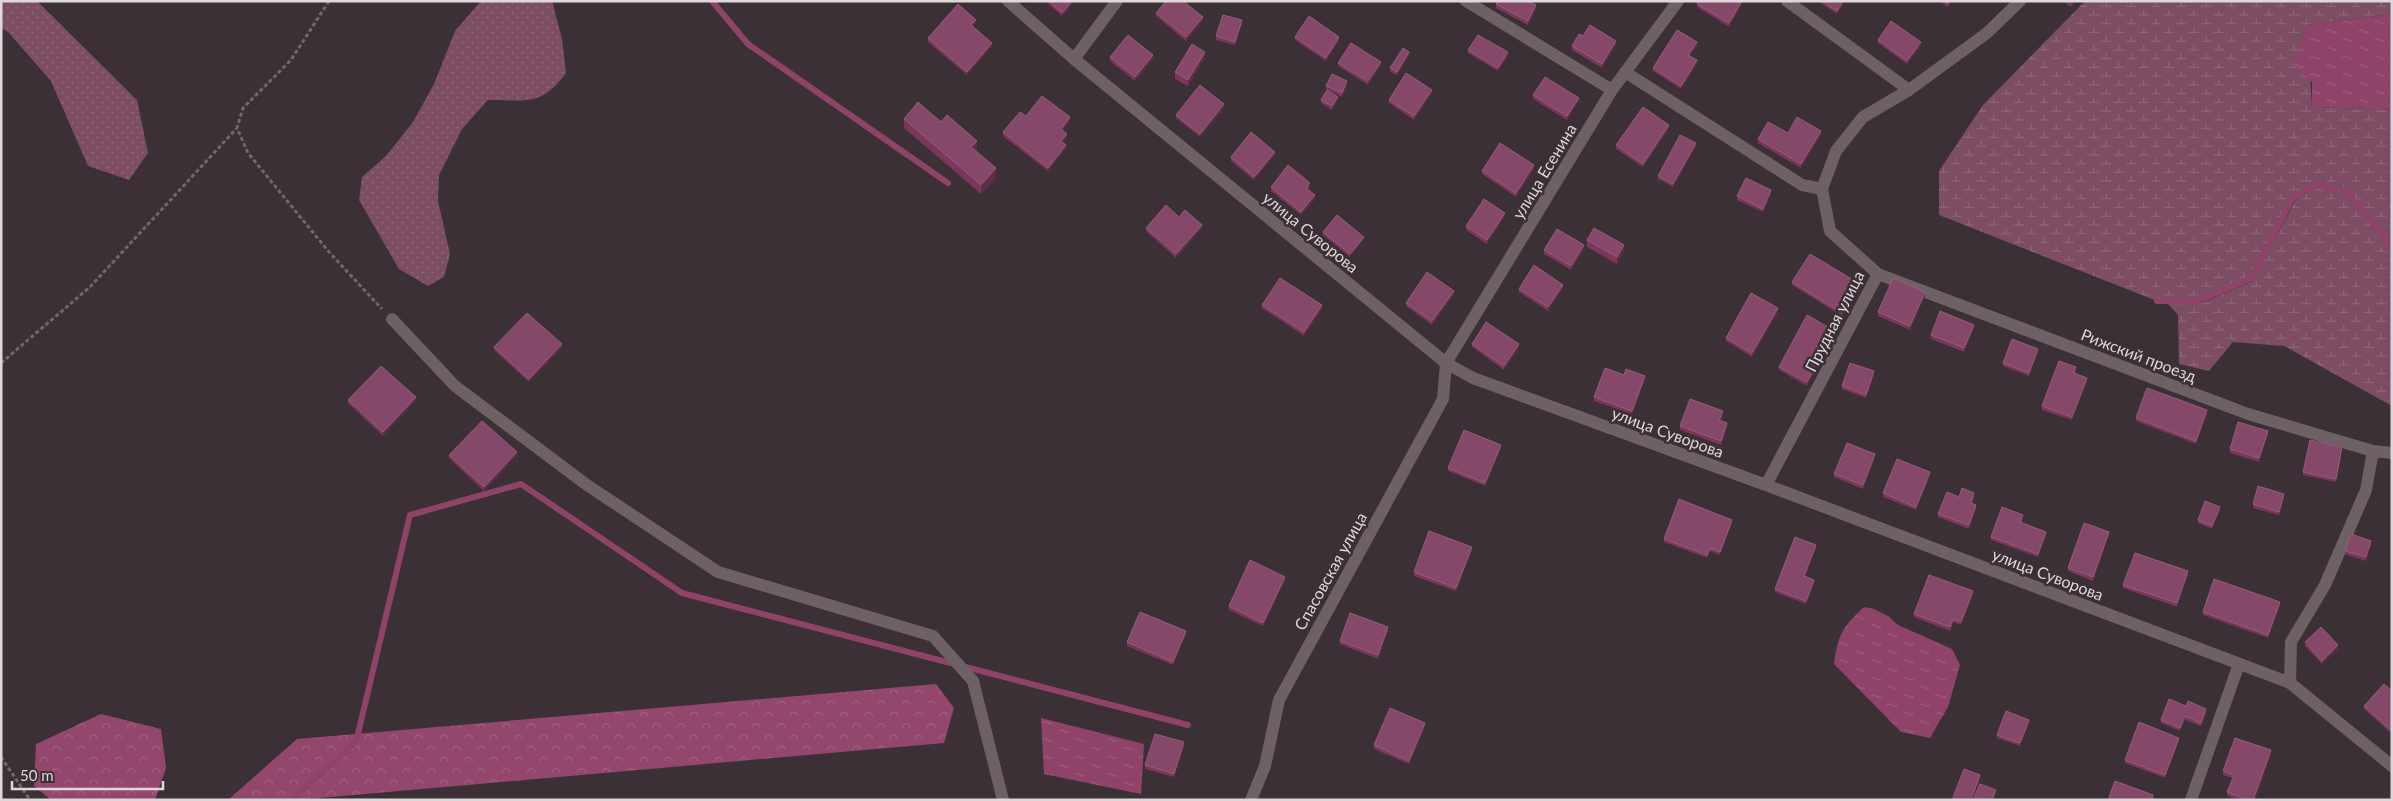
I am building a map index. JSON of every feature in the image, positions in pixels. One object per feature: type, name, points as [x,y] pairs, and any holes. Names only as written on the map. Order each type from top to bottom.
[{"type":"street","name":"улица Суворова","points":[[1008,1],[1074,59],[1446,363],[1473,378],[1766,485],[2290,683],[2392,766]]},
{"type":"street","points":[[1074,59],[1117,1]]},
{"type":"street","points":[[1466,1],[1612,90]]},
{"type":"street","name":"улица Есенина","points":[[1446,363],[1612,90],[1678,1]]},
{"type":"street","points":[[1787,1],[1909,90]]},
{"type":"street","points":[[1625,72],[1802,185],[1822,189],[1836,151],[1863,117],[1909,90],[1987,33],[2020,1]]},
{"type":"street","name":"Прудная улица","points":[[1766,485],[1878,274],[1830,231],[1822,189]]},
{"type":"street","name":"Рижский проезд","points":[[1878,274],[2248,414],[2373,451],[2392,454]]},
{"type":"street","points":[[392,319],[455,386],[587,485],[718,572],[934,636],[972,681],[1003,800]]},
{"type":"street","name":"Спасовская улица","points":[[1251,800],[1265,766],[1279,700],[1442,399],[1446,363]]},
{"type":"street","points":[[2290,683],[2291,642],[2325,585],[2366,490],[2373,451]]},
{"type":"street","points":[[2191,800],[2240,664]]},
{"type":"path","points":[[1,363],[90,287],[237,128],[244,108],[291,60],[329,1]]},
{"type":"path","points":[[237,128],[248,153],[329,252],[392,319]]},
{"type":"path","points":[[1,757],[30,800]]},
{"type":"green space","points":[[1,1],[37,1],[137,100],[148,153],[129,180],[88,166],[51,81],[8,32],[1,28]]},
{"type":"green space","points":[[481,1],[552,1],[562,39],[566,73],[549,92],[532,99],[488,100],[462,129],[439,175],[438,201],[450,254],[444,277],[428,286],[399,269],[359,200],[362,177],[386,156],[413,122],[434,84],[455,31]]},
{"type":"green space","points":[[2085,1],[2392,1],[2392,14],[2307,25],[2312,107],[2392,110],[2392,246],[2347,192],[2316,185],[2292,200],[2252,278],[2198,301],[2157,301],[1939,215],[1939,171],[1983,105]]},
{"type":"green space","points":[[2317,187],[2344,193],[2392,249],[2392,406],[2284,346],[2233,342],[2209,371],[2179,364],[2178,315],[2168,304],[2202,303],[2253,281],[2295,201]]},
{"type":"green space","points":[[936,684],[954,708],[944,743],[297,800],[228,800],[297,739]]},
{"type":"green space","points":[[101,714],[161,729],[166,768],[155,800],[51,800],[34,786],[36,744]]},
{"type":"water","points":[[2392,14],[2392,110],[2312,107],[2312,82],[2294,66],[2307,25]]},
{"type":"water","points":[[1864,607],[1874,609],[1888,616],[1898,625],[1952,649],[1960,665],[1948,707],[1930,738],[1901,732],[1834,664],[1842,632]]},
{"type":"water","points":[[1041,718],[1144,744],[1141,794],[1044,774]]},
{"type":"building","points":[[1049,1],[1072,1],[1062,13]]},
{"type":"building","points":[[1166,1],[1183,1],[1203,17],[1186,37],[1156,13]]},
{"type":"building","points":[[1498,1],[1529,1],[1536,5],[1528,21],[1496,4]]},
{"type":"building","points":[[1698,1],[1742,1],[1729,23],[1697,4]]},
{"type":"building","points":[[1822,1],[1843,1],[1837,11]]},
{"type":"building","points":[[958,4],[976,20],[971,25],[992,43],[967,72],[928,38]]},
{"type":"building","points":[[1223,15],[1242,20],[1235,42],[1216,36]]},
{"type":"building","points":[[1309,16],[1339,37],[1326,58],[1295,37]]},
{"type":"building","points":[[1891,21],[1921,42],[1907,61],[1878,40]]},
{"type":"building","points":[[1590,25],[1616,41],[1602,64],[1572,46],[1579,34],[1583,36]]},
{"type":"building","points":[[1677,30],[1697,42],[1688,55],[1697,60],[1681,86],[1653,68]]},
{"type":"building","points":[[1128,35],[1153,55],[1135,77],[1110,57]]},
{"type":"building","points":[[1478,35],[1508,52],[1498,68],[1468,50]]},
{"type":"building","points":[[1351,43],[1381,62],[1368,81],[1338,63]]},
{"type":"building","points":[[1192,44],[1205,52],[1188,80],[1175,72]]},
{"type":"building","points":[[1403,48],[1409,52],[1397,72],[1390,68]]},
{"type":"building","points":[[1406,73],[1432,90],[1414,116],[1389,100]]},
{"type":"building","points":[[1332,74],[1347,81],[1342,93],[1326,86]]},
{"type":"building","points":[[1545,77],[1579,98],[1567,116],[1533,95]]},
{"type":"building","points":[[1200,85],[1224,104],[1200,134],[1176,115]]},
{"type":"building","points":[[1327,90],[1338,97],[1332,106],[1321,100]]},
{"type":"building","points":[[1042,96],[1070,117],[1061,129],[1067,134],[1061,141],[1066,145],[1048,168],[1003,132],[1020,112],[1026,116]]},
{"type":"building","points":[[918,102],[941,122],[947,115],[977,141],[971,147],[996,168],[981,185],[904,119]]},
{"type":"building","points":[[1643,107],[1669,125],[1643,164],[1616,145]]},
{"type":"building","points":[[1797,117],[1821,131],[1801,164],[1758,139],[1768,122],[1788,133]]},
{"type":"building","points":[[1251,132],[1275,152],[1254,177],[1231,157]]},
{"type":"building","points":[[1680,135],[1696,143],[1673,184],[1658,176]]},
{"type":"building","points":[[1500,143],[1534,165],[1516,193],[1482,171]]},
{"type":"building","points":[[1288,165],[1310,183],[1306,188],[1315,195],[1301,212],[1271,187]]},
{"type":"building","points":[[1746,178],[1771,190],[1763,209],[1737,196]]},
{"type":"building","points":[[1484,199],[1505,213],[1487,240],[1466,226]]},
{"type":"building","points":[[1166,205],[1179,217],[1185,210],[1202,225],[1176,254],[1146,228]]},
{"type":"building","points":[[1337,215],[1364,237],[1350,254],[1323,232]]},
{"type":"building","points":[[1594,228],[1624,245],[1617,257],[1587,240]]},
{"type":"building","points":[[1557,229],[1584,245],[1571,266],[1544,250]]},
{"type":"building","points":[[1810,254],[1860,284],[1842,313],[1792,282]]},
{"type":"building","points":[[1534,265],[1563,285],[1548,307],[1519,289]]},
{"type":"building","points":[[1427,272],[1454,291],[1432,321],[1406,303]]},
{"type":"building","points":[[1280,278],[1322,305],[1304,332],[1262,305]]},
{"type":"building","points":[[1893,278],[1925,292],[1910,326],[1878,312]]},
{"type":"building","points":[[1751,293],[1778,308],[1752,353],[1726,338]]},
{"type":"building","points":[[1940,311],[1974,325],[1964,348],[1931,335]]},
{"type":"building","points":[[527,313],[562,344],[529,379],[494,347]]},
{"type":"building","points":[[1807,315],[1835,331],[1807,382],[1779,367]]},
{"type":"building","points":[[1486,322],[1519,344],[1504,366],[1472,344]]},
{"type":"building","points":[[2012,339],[2038,349],[2029,373],[2003,363]]},
{"type":"building","points":[[2059,361],[2076,367],[2074,373],[2087,378],[2072,417],[2042,406]]},
{"type":"building","points":[[1850,363],[1874,371],[1866,395],[1842,386]]},
{"type":"building","points":[[381,366],[416,397],[383,432],[348,400]]},
{"type":"building","points":[[1605,368],[1624,375],[1626,369],[1645,376],[1632,411],[1594,397]]},
{"type":"building","points":[[2147,388],[2207,410],[2196,441],[2136,418]]},
{"type":"building","points":[[1690,399],[1723,411],[1719,420],[1727,423],[1721,441],[1680,426]]},
{"type":"building","points":[[482,421],[517,452],[484,487],[449,455]]},
{"type":"building","points":[[2238,422],[2268,431],[2259,458],[2230,449]]},
{"type":"building","points":[[1464,430],[1501,445],[1485,483],[1448,468]]},
{"type":"building","points":[[2310,440],[2342,447],[2336,479],[2303,472]]},
{"type":"building","points":[[1847,443],[1875,454],[1863,485],[1834,474]]},
{"type":"building","points":[[1897,459],[1930,472],[1916,507],[1883,493]]},
{"type":"building","points":[[2258,486],[2284,494],[2279,512],[2253,504]]},
{"type":"building","points":[[1962,488],[1974,493],[1971,503],[1976,505],[1969,525],[1938,514],[1947,492],[1959,497]]},
{"type":"building","points":[[1679,499],[1732,520],[1720,552],[1710,548],[1707,555],[1664,539]]},
{"type":"building","points":[[2205,501],[2220,507],[2212,526],[2198,520]]},
{"type":"building","points":[[2002,507],[2023,515],[2020,522],[2046,532],[2038,554],[1991,537]]},
{"type":"building","points":[[2084,523],[2109,532],[2093,577],[2068,568]]},
{"type":"building","points":[[1429,531],[1472,547],[1456,588],[1414,572]]},
{"type":"building","points":[[2351,534],[2371,541],[2366,557],[2345,551]]},
{"type":"building","points":[[1795,537],[1816,545],[1804,576],[1814,580],[1806,601],[1775,589]]},
{"type":"building","points":[[2135,553],[2188,571],[2177,603],[2123,585]]},
{"type":"building","points":[[1250,560],[1285,577],[1263,623],[1229,606]]},
{"type":"building","points":[[1929,575],[1973,591],[1961,622],[1953,619],[1950,627],[1914,614]]},
{"type":"building","points":[[2214,579],[2280,602],[2268,635],[2203,612]]},
{"type":"building","points":[[1140,612],[1186,631],[1173,662],[1127,642]]},
{"type":"building","points":[[1350,613],[1388,627],[1378,655],[1340,641]]},
{"type":"building","points":[[2321,627],[2338,645],[2322,661],[2305,642]]},
{"type":"building","points":[[2384,684],[2392,691],[2392,731],[2364,706]]},
{"type":"building","points":[[2169,699],[2186,706],[2188,701],[2206,709],[2201,723],[2185,716],[2180,728],[2161,720]]},
{"type":"building","points":[[1390,708],[1425,723],[1409,761],[1374,745]]},
{"type":"building","points":[[2006,711],[2029,720],[2020,743],[1997,735]]},
{"type":"building","points":[[2139,722],[2179,738],[2165,775],[2125,760]]},
{"type":"building","points":[[1155,734],[1184,742],[1174,774],[1145,765]]},
{"type":"building","points":[[2235,738],[2271,750],[2253,800],[2227,792],[2234,775],[2223,771]]},
{"type":"building","points":[[1964,769],[1980,775],[1971,800],[1952,800]]},
{"type":"building","points":[[2115,781],[2153,795],[2152,800],[2108,800]]},
{"type":"building","points":[[1980,784],[1996,790],[1992,800],[1973,800]]},
{"type":"waterway","points":[[712,1],[748,44],[948,183]]},
{"type":"waterway","points":[[2157,301],[2198,301],[2252,278],[2292,199],[2316,185],[2347,192],[2392,246]]},
{"type":"waterway","points":[[292,800],[356,742],[410,515],[521,484],[682,593],[1188,725]]}]
